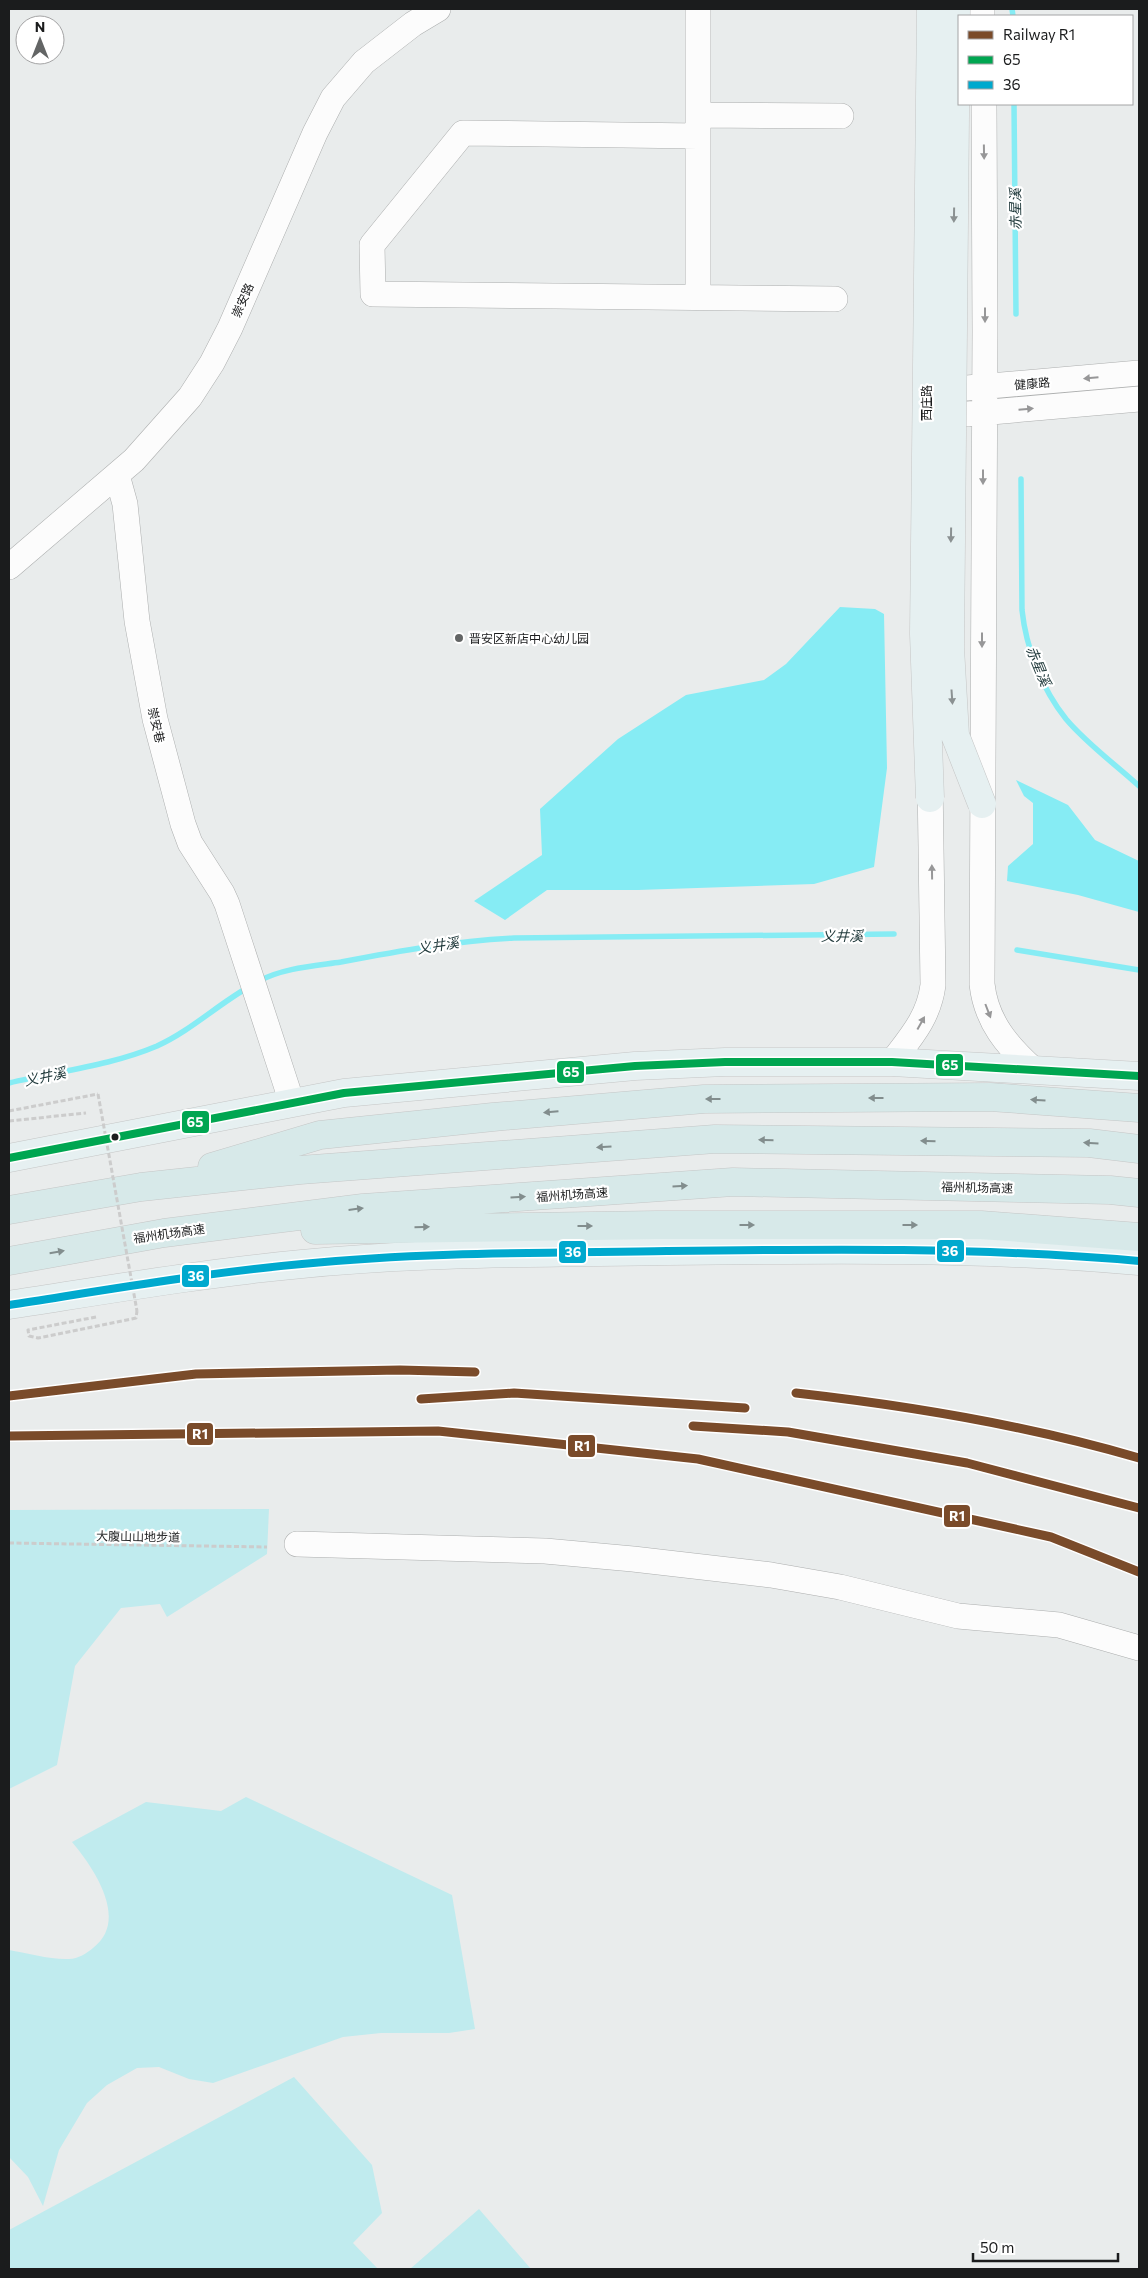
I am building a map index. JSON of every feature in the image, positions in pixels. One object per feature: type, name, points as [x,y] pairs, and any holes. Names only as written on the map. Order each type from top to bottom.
[{"type":"highway","points":[[141,1188],[320,1135],[704,1099],[990,1097],[1139,1108]]},
{"type":"highway","points":[[9,1210],[141,1188],[300,1170],[715,1139],[1089,1143],[1139,1149]]},
{"type":"highway","name":"福州机场高速","points":[[9,1261],[164,1233],[363,1208],[733,1182],[1110,1190],[1139,1193]]},
{"type":"highway","points":[[164,1233],[445,1227],[981,1225],[1139,1237]]},
{"type":"main road","name":"西庄路","points":[[930,798],[924,625],[931,9]]},
{"type":"main road","points":[[956,9],[950,648],[955,735],[982,804]]},
{"type":"main road","points":[[9,1158],[344,1093],[635,1066],[725,1062],[892,1062],[1139,1076]]},
{"type":"main road","points":[[9,1305],[220,1273],[304,1264],[425,1257],[563,1252],[872,1250],[1027,1253],[1139,1260]]},
{"type":"street","name":"崇安路","points":[[9,567],[117,475],[169,423],[196,389],[230,328],[322,119],[338,90],[373,55],[438,9]]},
{"type":"street","points":[[698,9],[698,296]]},
{"type":"street","points":[[892,1062],[913,1036],[928,1009],[933,985],[919,9]]},
{"type":"street","points":[[984,105],[983,997],[994,1026],[1015,1053],[1034,1070]]},
{"type":"street","points":[[835,299],[698,296],[373,294],[372,245],[463,133],[698,126],[841,116]]},
{"type":"street","name":"健康路","points":[[925,392],[1139,373]]},
{"type":"street","name":"健康路","points":[[925,418],[1139,399]]},
{"type":"street","name":"崇安巷","points":[[117,475],[125,504],[138,628],[154,719],[183,824],[198,858],[222,893],[282,1067],[292,1103]]},
{"type":"street","points":[[297,1544],[544,1551],[724,1570],[840,1587],[965,1617],[1060,1625],[1139,1648]]},
{"type":"path","points":[[9,1111],[98,1094],[137,1310],[136,1318],[38,1338],[29,1336],[28,1330],[101,1316]]},
{"type":"path","points":[[9,1121],[86,1113]]},
{"type":"path","name":"大腹山山地步道","points":[[9,1543],[267,1547]]},
{"type":"shaded area","points":[[269,1509],[267,1554],[167,1617],[160,1604],[121,1608],[75,1666],[57,1765],[9,1789],[9,1510]]},
{"type":"shaded area","points":[[246,1797],[452,1895],[475,2029],[449,2033],[381,2033],[343,2037],[213,2083],[189,2079],[159,2067],[137,2068],[107,2085],[87,2103],[59,2150],[43,2206],[28,2177],[9,2157],[9,1950],[47,1957],[72,1959],[88,1952],[104,1936],[108,1923],[108,1909],[104,1894],[98,1879],[72,1842],[146,1802],[221,1811]]},
{"type":"shaded area","points":[[294,2077],[372,2165],[382,2213],[353,2243],[378,2269],[9,2269],[9,2230]]},
{"type":"shaded area","points":[[479,2209],[531,2269],[410,2269]]},
{"type":"water","points":[[840,607],[875,609],[884,614],[887,768],[874,867],[814,884],[638,890],[547,890],[505,920],[474,901],[542,855],[540,809],[618,739],[686,695],[764,680],[786,664]]},
{"type":"water","points":[[1016,780],[1068,805],[1095,840],[1139,861],[1139,912],[1078,895],[1007,881],[1008,866],[1033,844],[1033,803],[1024,796]]},
{"type":"waterway","name":"赤星溪","points":[[1012,9],[1013,15]]},
{"type":"waterway","name":"赤星溪","points":[[1014,105],[1016,314]]},
{"type":"waterway","name":"赤星溪","points":[[1021,479],[1022,610],[1027,639],[1036,668],[1057,707],[1066,719],[1092,745],[1139,786]]},
{"type":"waterway","name":"义井溪","points":[[259,981],[278,973],[299,968],[427,947],[492,939],[894,934]]},
{"type":"waterway","name":"义井溪","points":[[1017,950],[1139,970]]},
{"type":"waterway","name":"义井溪","points":[[9,1083],[121,1059],[157,1046],[192,1026],[247,988]]},
{"type":"rail line","name":"R1","points":[[9,1396],[196,1374],[400,1370],[475,1372]]},
{"type":"rail line","name":"R1","points":[[421,1399],[514,1393],[745,1408]]},
{"type":"rail line","name":"R1","points":[[796,1393],[883,1404],[1012,1426],[1139,1458]]},
{"type":"rail line","name":"R1","points":[[693,1426],[788,1432],[967,1463],[1139,1508]]},
{"type":"rail line","name":"R1","points":[[9,1436],[438,1431],[698,1459],[1051,1537],[1139,1572]]},
{"type":"transit line","name":"65","points":[[9,1158],[344,1093],[635,1066],[725,1062],[892,1062],[1139,1076]]},
{"type":"transit line","name":"36","points":[[9,1305],[229,1272],[347,1260],[438,1255],[726,1250],[903,1250],[1021,1253],[1139,1261]]},
{"type":"place","name":"晋安区新店中心幼儿园","points":[[459,638]]}]
